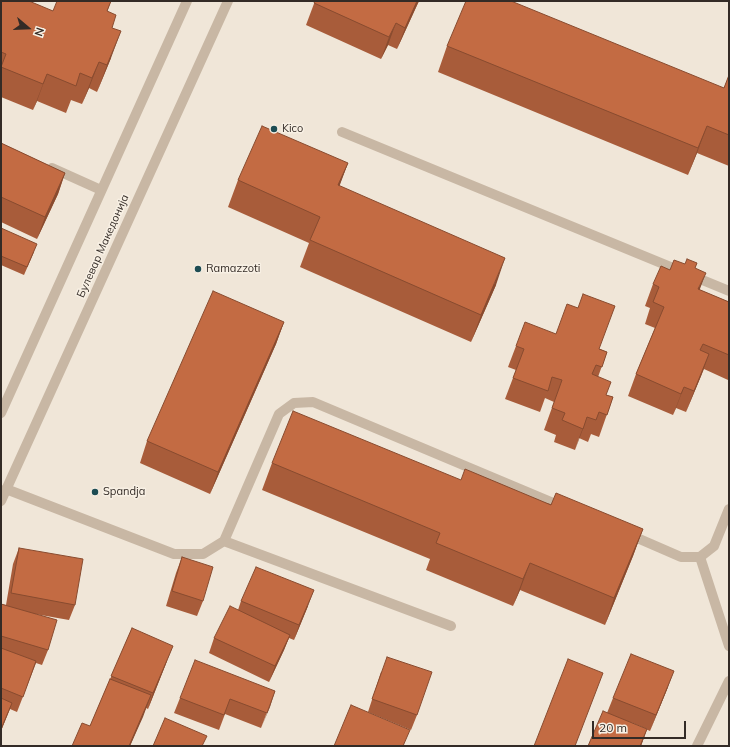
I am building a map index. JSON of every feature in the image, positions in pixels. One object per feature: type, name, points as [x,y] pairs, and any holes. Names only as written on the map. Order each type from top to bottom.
[{"type":"street","points":[[1,413],[100,190],[187,1]]},
{"type":"street","name":"Булевар Македонија","points":[[1,501],[228,1]]},
{"type":"street","points":[[342,132],[729,291]]},
{"type":"street","points":[[44,164],[100,190]]},
{"type":"street","points":[[6,489],[174,554],[202,554],[224,541],[280,414],[294,403],[313,402],[570,510]]},
{"type":"street","points":[[622,532],[681,557],[700,557],[714,546],[729,510]]},
{"type":"street","points":[[224,541],[451,626]]},
{"type":"street","points":[[700,557],[729,646]]},
{"type":"street","points":[[697,746],[729,681]]},
{"type":"building","points":[[1,1],[29,1],[53,11],[57,1],[111,1],[107,11],[116,15],[112,28],[121,31],[107,65],[99,62],[92,78],[80,73],[76,86],[47,74],[43,84],[1,67],[6,54],[1,52]]},
{"type":"building","points":[[315,1],[417,1],[405,28],[396,23],[389,37],[314,3]]},
{"type":"building","points":[[466,1],[511,1],[724,88],[729,75],[729,135],[707,126],[698,148],[447,46]]},
{"type":"building","points":[[262,126],[348,163],[338,185],[505,258],[481,315],[310,240],[320,217],[238,180]]},
{"type":"building","points":[[1,143],[65,173],[45,217],[1,197]]},
{"type":"building","points":[[1,228],[37,244],[27,267],[1,256]]},
{"type":"building","points":[[687,259],[697,263],[695,268],[706,273],[698,289],[729,302],[729,355],[703,344],[700,350],[709,354],[694,391],[684,387],[681,394],[636,374],[664,307],[653,302],[659,287],[653,284],[661,266],[670,270],[674,260],[685,264]]},
{"type":"building","points":[[213,291],[284,322],[218,472],[147,441]]},
{"type":"building","points":[[583,294],[615,306],[599,349],[607,352],[602,367],[596,365],[592,374],[611,382],[606,395],[613,397],[607,415],[599,412],[596,420],[587,417],[583,429],[562,420],[565,413],[552,408],[562,380],[552,377],[548,391],[513,378],[524,349],[516,346],[525,322],[556,334],[567,304],[578,308]]},
{"type":"building","points":[[293,411],[461,480],[465,469],[551,505],[556,493],[643,529],[614,598],[530,563],[523,579],[436,543],[440,533],[272,463]]},
{"type":"building","points":[[19,548],[83,559],[75,605],[11,593]]},
{"type":"building","points":[[182,557],[213,567],[203,601],[172,591]]},
{"type":"building","points":[[256,567],[314,590],[299,625],[241,601]]},
{"type":"building","points":[[1,604],[57,620],[48,650],[1,636]]},
{"type":"building","points":[[230,606],[290,635],[275,666],[214,638]]},
{"type":"building","points":[[132,628],[173,646],[153,693],[111,676]]},
{"type":"building","points":[[1,648],[36,661],[23,697],[1,688]]},
{"type":"building","points":[[631,654],[674,671],[656,715],[613,698]]},
{"type":"building","points":[[387,657],[432,672],[417,715],[372,699]]},
{"type":"building","points":[[568,659],[603,673],[575,746],[534,746]]},
{"type":"building","points":[[195,660],[275,691],[267,713],[230,699],[224,715],[180,698]]},
{"type":"building","points":[[110,679],[151,695],[129,746],[72,746],[82,723],[90,726]]},
{"type":"building","points":[[1,698],[12,703],[1,729]]},
{"type":"building","points":[[351,705],[410,730],[403,746],[334,746]]},
{"type":"building","points":[[603,711],[647,729],[640,746],[588,746]]},
{"type":"building","points":[[165,718],[207,736],[202,746],[153,746]]},
{"type":"place","name":"Kico","points":[[274,129]]},
{"type":"place","name":"Ramazzoti","points":[[198,269]]},
{"type":"place","name":"Spandja","points":[[95,492]]}]
